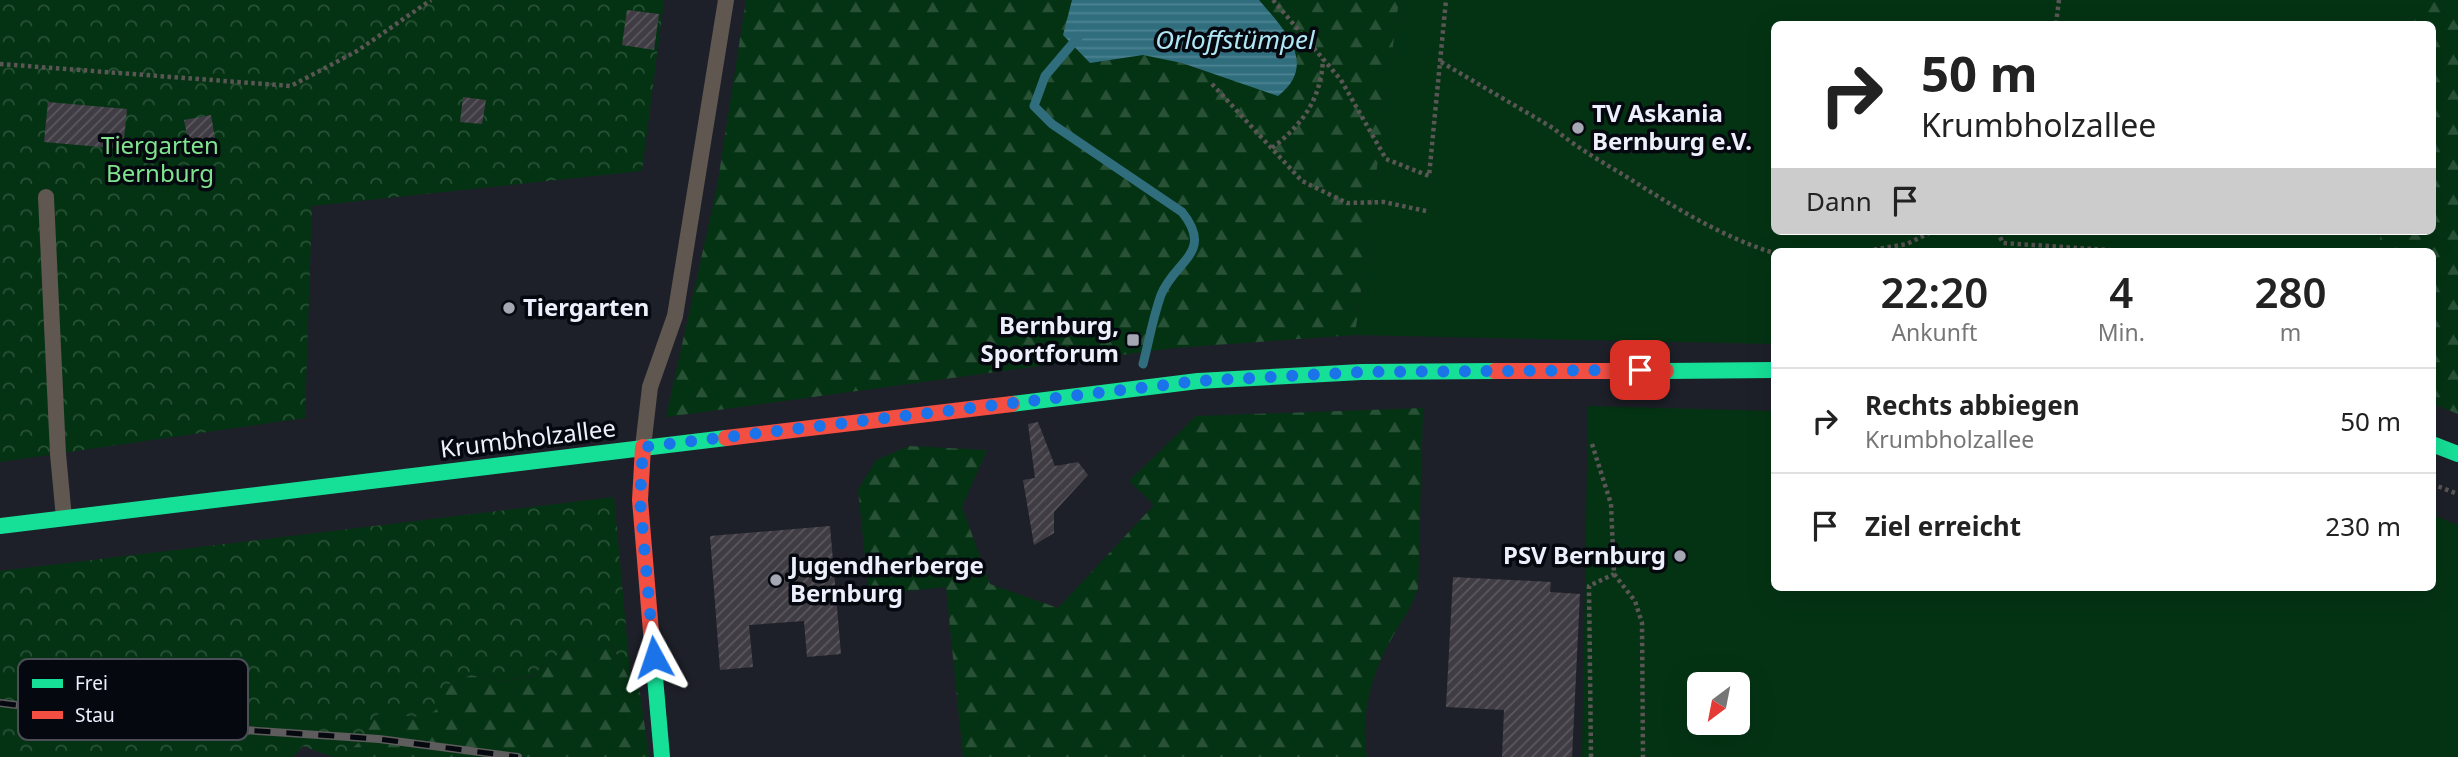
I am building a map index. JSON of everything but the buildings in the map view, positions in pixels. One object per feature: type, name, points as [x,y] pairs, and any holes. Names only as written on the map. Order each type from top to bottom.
[{"type":"street","name":"Krumbholzallee","points":[[0,526],[1222,379],[1361,372],[1771,370]]},
{"type":"street","points":[[2436,446],[2458,454]]},
{"type":"street","points":[[643,447],[640,500],[662,757]]},
{"type":"lane","points":[[643,447],[650,387],[676,316],[726,0]]},
{"type":"lane","points":[[46,197],[58,454],[64,518]]},
{"type":"path","points":[[0,64],[291,86],[357,51],[431,0]]},
{"type":"path","points":[[1273,0],[1341,80],[1386,159],[1429,176],[1446,0]]},
{"type":"path","points":[[2056,21],[2059,0]]},
{"type":"path","points":[[1272,148],[1296,130],[1312,108],[1322,78],[1323,59]]},
{"type":"path","points":[[1440,62],[1553,128],[1570,142],[1676,208],[1741,243],[1771,252]]},
{"type":"path","points":[[1212,84],[1303,181],[1346,203],[1384,202],[1426,211]]},
{"type":"path","points":[[1883,248],[1906,244],[1925,235]]},
{"type":"path","points":[[1999,235],[2003,243],[2078,248]]},
{"type":"path","points":[[1592,444],[1611,503],[1614,574],[1635,601],[1642,623],[1643,757]]},
{"type":"path","points":[[2436,486],[2458,494]]},
{"type":"path","points":[[1591,757],[1589,586],[1614,574]]},
{"type":"green space","name":"Tiergarten Bernburg","points":[[0,0],[664,0],[642,171],[312,206],[305,418],[0,462]]},
{"type":"green space","points":[[746,0],[1399,0],[1355,335],[1173,348],[666,417],[717,187]]},
{"type":"green space","name":"TV Askania Bernburg e.V.","points":[[1399,0],[2406,0],[2404,21],[1771,21],[1771,235],[2381,235],[2377,248],[1771,248],[1771,344],[1355,335]]},
{"type":"green space","points":[[2406,0],[2458,0],[2458,414],[2436,405],[2436,248],[2377,248],[2381,235],[2436,235],[2436,21],[2404,21]]},
{"type":"green space","name":"PSV Bernburg","points":[[1588,406],[1771,411],[1771,591],[2436,591],[2436,516],[2458,525],[2458,757],[1582,757]]},
{"type":"green space","points":[[1423,408],[1418,588],[1377,668],[1366,713],[1367,757],[963,757],[946,587],[869,595],[858,490],[876,460],[909,446],[987,450],[962,507],[990,584],[1058,608],[1154,505],[1129,481],[1196,416]]},
{"type":"green space","points":[[614,497],[631,682],[612,645],[588,645],[568,650],[550,659],[533,676],[501,681],[471,675],[449,684],[435,711],[421,717],[378,714],[361,740],[343,757],[333,757],[303,746],[293,757],[0,757],[0,571]]},
{"type":"green space","points":[[591,644],[611,645],[631,682],[639,685],[649,757],[343,757],[361,740],[378,714],[421,716],[434,708],[449,684],[471,675],[501,681],[533,677],[558,654]]},
{"type":"water","name":"Orloffstümpel","points":[[1072,0],[1259,0],[1287,35],[1297,59],[1296,72],[1290,84],[1278,96],[1182,63],[1143,55],[1090,63],[1063,35]]},
{"type":"waterway","points":[[1079,36],[1045,76],[1034,106],[1052,124],[1182,212],[1194,237],[1189,256],[1167,283],[1161,295],[1143,364]]},
{"type":"railway","points":[[0,703],[18,705]]},
{"type":"railway","points":[[248,730],[379,739],[518,757]]},
{"type":"traffic: fast","points":[[1666,371],[1771,370]]},
{"type":"traffic: fast","points":[[1012,404],[1198,381],[1361,372],[1495,371]]},
{"type":"traffic: fast","points":[[0,526],[726,438]]},
{"type":"traffic: fast","points":[[2436,446],[2458,454]]},
{"type":"traffic: fast","points":[[651,632],[662,757]]},
{"type":"traffic: jam","points":[[1495,371],[1666,371]]},
{"type":"traffic: jam","points":[[726,438],[1012,404]]},
{"type":"traffic: jam","points":[[643,447],[640,500],[651,632]]},
{"type":"place","name":"TV Askania Bernburg e.V.","points":[[1578,128]]},
{"type":"place","name":"Tiergarten","points":[[509,308]]},
{"type":"place","name":"Bernburg, Sportforum","points":[[1133,340]]},
{"type":"place","name":"PSV Bernburg","points":[[1680,556]]},
{"type":"place","name":"Jugendherberge Bernburg","points":[[776,580]]},
{"type":"route","points":[[654,657],[640,500],[643,447],[1198,381],[1361,372],[1640,370]]}]
